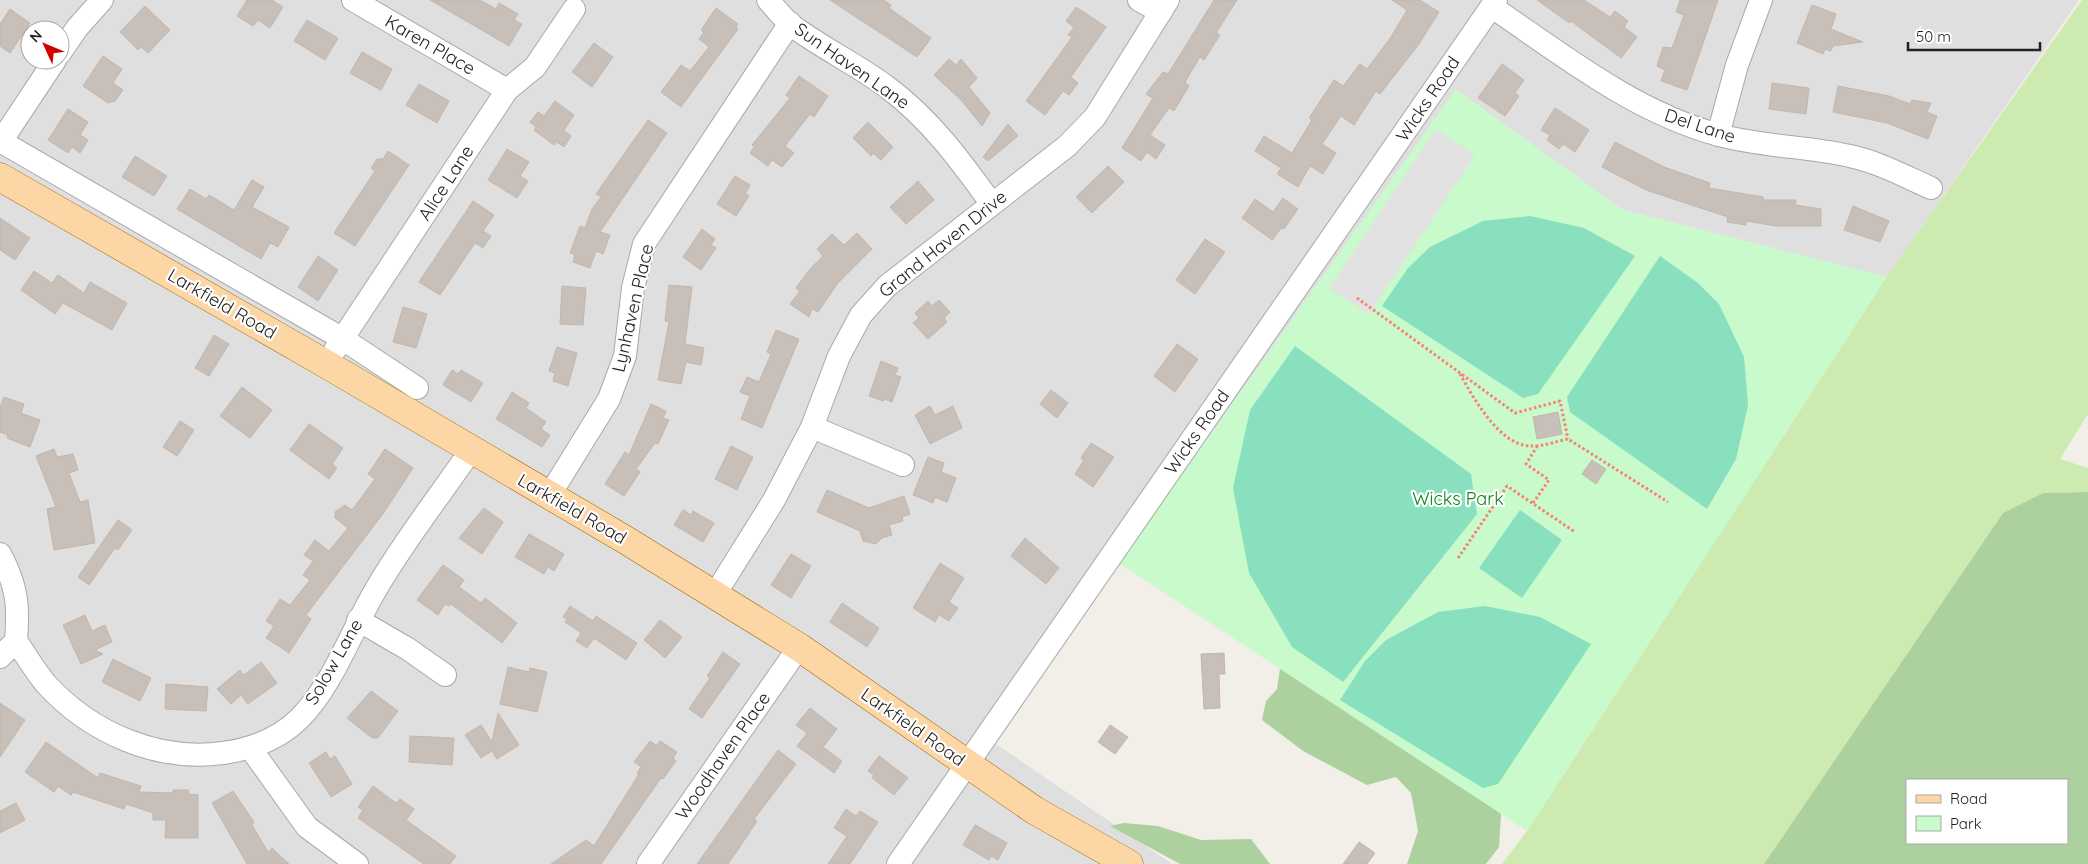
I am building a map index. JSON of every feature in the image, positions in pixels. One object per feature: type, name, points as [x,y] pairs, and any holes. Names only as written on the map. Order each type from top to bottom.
[{"type":"main road","name":"Larkfield Road","points":[[0,177],[326,364],[799,647],[966,765],[1034,810],[1129,864]]},
{"type":"street","points":[[70,38],[102,0]]},
{"type":"street","name":"Karen Place","points":[[353,0],[507,90]]},
{"type":"street","name":"Sun Haven Lane","points":[[768,0],[790,24],[826,49],[858,66],[920,114],[953,151],[991,204]]},
{"type":"street","points":[[1139,0],[1164,6]]},
{"type":"street","points":[[1718,135],[1737,65],[1761,0]]},
{"type":"street","name":"Del Lane","points":[[1494,3],[1616,90],[1662,115],[1718,135],[1772,147],[1850,156],[1888,168],[1930,188]]},
{"type":"street","name":"Wicks Road","points":[[898,864],[1494,3]]},
{"type":"street","name":"Grand Haven Drive","points":[[714,596],[774,500],[812,427],[839,356],[861,315],[887,286],[1067,146],[1095,117],[1164,6]]},
{"type":"street","name":"Alice Lane","points":[[326,364],[507,90],[535,67],[574,10]]},
{"type":"street","name":"Lynhaven Place","points":[[549,496],[609,399],[625,356],[633,288],[644,244],[790,24]]},
{"type":"street","points":[[0,142],[48,70]]},
{"type":"street","name":"Larkfield Road","points":[[0,142],[342,339],[417,388]]},
{"type":"street","points":[[812,427],[903,465]]},
{"type":"street","name":"Solow Lane","points":[[16,641],[46,684],[77,711],[114,736],[151,750],[184,756],[251,749],[277,736],[292,725],[317,699],[376,588],[471,450]]},
{"type":"street","points":[[0,554],[10,574],[19,610],[16,641],[0,657]]},
{"type":"street","points":[[358,620],[408,649],[445,675]]},
{"type":"street","name":"Woodhaven Place","points":[[648,864],[799,647]]},
{"type":"street","points":[[251,749],[307,826],[357,864]]},
{"type":"path","points":[[1357,298],[1515,413],[1560,401],[1568,439]]},
{"type":"path","points":[[1458,372],[1477,404],[1497,430],[1518,442],[1530,446],[1568,439],[1668,502]]},
{"type":"path","points":[[1533,503],[1549,480],[1526,464],[1538,445]]},
{"type":"path","points":[[1458,558],[1507,486],[1575,532]]},
{"type":"shaded area","points":[[0,0],[2079,0],[1887,277],[1623,210],[1456,90],[1119,563],[996,744],[1172,864],[0,864]]},
{"type":"shaded area","points":[[1436,129],[1475,155],[1369,314],[1329,288]]},
{"type":"green space","points":[[2082,0],[2088,0],[2088,414],[2060,459],[2088,468],[2088,492],[2043,493],[2003,513],[1764,864],[1502,864],[1527,831],[1885,279]]},
{"type":"green space","name":"Wicks Park","points":[[1456,89],[1623,210],[1887,277],[1527,831],[1119,563]]},
{"type":"green space","points":[[1530,216],[1584,228],[1635,256],[1538,394],[1523,398],[1382,306],[1408,268],[1430,247],[1483,221]]},
{"type":"green space","points":[[1660,256],[1698,283],[1719,304],[1744,357],[1748,405],[1736,459],[1707,509],[1570,412],[1567,397]]},
{"type":"green space","points":[[1295,346],[1471,474],[1477,514],[1343,682],[1292,647],[1249,573],[1233,488],[1250,410]]},
{"type":"green space","points":[[2088,492],[2088,864],[1764,864],[2003,513],[2043,493]]},
{"type":"green space","points":[[1520,510],[1562,540],[1522,598],[1479,568]]},
{"type":"green space","points":[[1485,606],[1540,617],[1591,644],[1498,784],[1483,788],[1340,700],[1365,661],[1386,640],[1438,612]]},
{"type":"green space","points":[[1282,655],[1502,801],[1499,847],[1486,864],[1407,864],[1418,831],[1411,793],[1396,777],[1367,785],[1303,751],[1262,720],[1266,701],[1277,689]]},
{"type":"green space","points":[[1124,823],[1158,826],[1201,840],[1251,839],[1270,864],[1180,864],[1110,826]]},
{"type":"building","points":[[247,0],[272,0],[283,7],[270,28],[258,20],[253,26],[237,16]]},
{"type":"building","points":[[430,0],[480,0],[496,9],[499,3],[518,14],[514,20],[522,24],[509,46]]},
{"type":"building","points":[[830,0],[884,0],[891,5],[889,8],[931,38],[917,57]]},
{"type":"building","points":[[1214,0],[1237,0],[1216,33],[1220,35],[1204,60],[1200,57],[1185,82],[1189,86],[1174,111],[1169,108],[1150,135],[1165,145],[1156,159],[1147,152],[1141,161],[1122,148],[1153,98],[1146,94],[1163,72],[1168,74]]},
{"type":"building","points":[[1392,0],[1420,0],[1439,12],[1419,44],[1380,94],[1376,91],[1354,125],[1341,116],[1322,144],[1336,153],[1323,174],[1310,166],[1298,187],[1277,174],[1281,168],[1255,151],[1264,136],[1292,153],[1312,120],[1309,118],[1334,80],[1343,86],[1360,64],[1367,69],[1391,37],[1407,10]]},
{"type":"building","points":[[1537,0],[1584,0],[1610,17],[1615,11],[1628,21],[1624,27],[1637,37],[1621,58],[1571,21],[1569,23]]},
{"type":"building","points":[[1680,0],[1718,0],[1687,90],[1661,81],[1665,70],[1657,66],[1663,47],[1672,48],[1684,15],[1676,12]]},
{"type":"building","points":[[1812,5],[1836,14],[1831,29],[1863,42],[1833,46],[1831,51],[1825,49],[1823,54],[1797,43]]},
{"type":"building","points":[[145,6],[170,30],[148,53],[141,47],[138,50],[120,32]]},
{"type":"building","points":[[1076,7],[1106,27],[1071,77],[1078,83],[1069,95],[1063,91],[1045,115],[1026,101],[1072,37],[1068,35],[1074,27],[1066,21]]},
{"type":"building","points":[[716,8],[738,24],[736,27],[738,29],[681,107],[661,92],[681,65],[690,71],[709,47],[699,39],[704,32],[701,30]]},
{"type":"building","points":[[10,9],[26,20],[20,20],[20,38],[10,53],[0,46],[0,24]]},
{"type":"building","points":[[307,20],[338,38],[325,60],[294,41]]},
{"type":"building","points":[[594,43],[613,57],[592,87],[572,72]]},
{"type":"building","points":[[362,52],[392,69],[381,90],[350,73]]},
{"type":"building","points":[[103,56],[122,69],[113,83],[123,90],[115,101],[108,103],[83,86]]},
{"type":"building","points":[[949,59],[956,65],[961,59],[977,78],[969,87],[990,113],[982,126],[962,101],[934,75]]},
{"type":"building","points":[[1502,64],[1524,80],[1515,93],[1519,96],[1505,116],[1478,98]]},
{"type":"building","points":[[799,76],[828,96],[814,117],[810,114],[785,146],[794,153],[782,167],[772,160],[768,166],[750,153],[754,147],[752,145],[790,98],[786,95]]},
{"type":"building","points":[[1772,83],[1809,88],[1806,114],[1769,109]]},
{"type":"building","points":[[419,84],[449,101],[437,123],[406,105]]},
{"type":"building","points":[[1838,86],[1889,96],[1910,104],[1912,100],[1931,103],[1927,112],[1937,116],[1928,139],[1887,123],[1833,112]]},
{"type":"building","points":[[555,101],[574,115],[564,130],[571,136],[564,147],[557,142],[554,145],[534,130],[536,127],[530,122],[538,112],[544,116]]},
{"type":"building","points":[[1555,108],[1589,130],[1575,152],[1563,144],[1559,149],[1547,140],[1550,135],[1541,130]]},
{"type":"building","points":[[68,109],[88,122],[80,135],[88,140],[80,153],[72,147],[68,153],[48,140]]},
{"type":"building","points":[[648,120],[667,133],[600,232],[610,235],[603,254],[596,251],[590,268],[573,262],[575,255],[570,253],[580,226],[585,228],[592,209],[601,197],[596,194]]},
{"type":"building","points":[[868,122],[893,147],[881,160],[873,153],[871,156],[853,138]]},
{"type":"building","points":[[1008,124],[1018,136],[988,161],[983,157]]},
{"type":"building","points":[[1615,142],[1664,167],[1710,183],[1709,188],[1763,197],[1763,200],[1796,200],[1795,205],[1821,209],[1821,226],[1776,226],[1746,221],[1746,225],[1727,222],[1728,217],[1646,190],[1602,167]]},
{"type":"building","points":[[507,149],[529,162],[520,176],[528,181],[517,198],[488,180]]},
{"type":"building","points":[[388,151],[409,165],[355,246],[334,233],[375,171],[371,168],[377,159],[383,159]]},
{"type":"building","points":[[135,156],[167,176],[154,196],[122,177]]},
{"type":"building","points":[[1108,166],[1124,182],[1092,213],[1076,197]]},
{"type":"building","points":[[735,176],[750,185],[745,194],[749,196],[736,216],[717,204]]},
{"type":"building","points":[[252,180],[264,187],[252,207],[289,227],[278,247],[270,243],[261,259],[177,209],[190,189],[206,199],[209,195],[234,210]]},
{"type":"building","points":[[918,181],[934,200],[906,224],[890,207]]},
{"type":"building","points":[[1283,198],[1298,209],[1284,229],[1281,228],[1272,240],[1242,218],[1255,199],[1273,212]]},
{"type":"building","points":[[473,201],[494,215],[483,231],[491,236],[483,248],[475,243],[440,295],[419,282]]},
{"type":"building","points":[[1853,206],[1889,221],[1880,242],[1844,230]]},
{"type":"building","points":[[0,218],[30,238],[15,260],[0,250]]},
{"type":"building","points":[[702,229],[715,239],[711,245],[716,248],[701,270],[683,257]]},
{"type":"building","points":[[857,233],[872,249],[838,283],[818,312],[812,309],[809,317],[790,304],[800,291],[796,288],[810,269],[823,256],[817,249],[832,234],[844,245]]},
{"type":"building","points":[[1205,239],[1225,252],[1195,294],[1176,280]]},
{"type":"building","points":[[318,256],[338,270],[318,301],[298,287]]},
{"type":"building","points":[[34,271],[52,283],[58,275],[84,293],[90,282],[127,303],[112,330],[63,303],[55,314],[21,290]]},
{"type":"building","points":[[669,285],[692,287],[685,344],[704,348],[701,365],[686,362],[681,384],[658,380],[669,322],[665,321]]},
{"type":"building","points":[[562,286],[586,288],[583,325],[560,324]]},
{"type":"building","points":[[939,300],[950,312],[944,318],[947,322],[928,339],[913,323],[919,318],[915,313],[928,301],[932,306]]},
{"type":"building","points":[[403,307],[427,314],[416,348],[393,342]]},
{"type":"building","points":[[776,330],[799,339],[762,428],[741,419],[750,396],[740,392],[747,377],[759,382],[771,354],[767,352]]},
{"type":"building","points":[[214,335],[229,344],[209,376],[195,368]]},
{"type":"building","points":[[1177,344],[1198,359],[1175,392],[1154,376]]},
{"type":"building","points":[[557,347],[577,353],[568,386],[553,381],[555,373],[549,371]]},
{"type":"building","points":[[881,361],[898,368],[895,375],[901,377],[892,402],[869,396]]},
{"type":"building","points":[[452,370],[458,374],[461,370],[483,383],[471,402],[443,385]]},
{"type":"building","points":[[242,387],[272,410],[250,438],[220,416]]},
{"type":"building","points":[[1051,390],[1068,403],[1057,418],[1040,404]]},
{"type":"building","points":[[512,392],[529,403],[526,408],[546,422],[541,429],[550,435],[542,447],[496,419]]},
{"type":"building","points":[[4,397],[24,404],[21,413],[40,420],[30,447],[7,438],[8,435],[0,432],[0,407]]},
{"type":"building","points":[[651,404],[666,411],[663,418],[669,420],[658,444],[655,443],[636,469],[640,472],[624,496],[605,484],[625,452],[629,455]]},
{"type":"building","points":[[930,406],[935,415],[953,406],[962,428],[930,444],[915,415]]},
{"type":"building","points":[[1558,412],[1562,434],[1537,439],[1533,417]]},
{"type":"building","points":[[180,421],[194,430],[177,456],[163,447]]},
{"type":"building","points":[[309,424],[343,448],[332,464],[337,468],[329,479],[290,450]]},
{"type":"building","points":[[1091,443],[1114,457],[1093,487],[1075,474],[1084,460],[1081,458]]},
{"type":"building","points":[[731,446],[753,457],[737,490],[715,479]]},
{"type":"building","points":[[54,449],[57,457],[73,454],[78,470],[69,473],[80,502],[88,500],[95,543],[54,550],[47,509],[56,507],[36,456]]},
{"type":"building","points":[[385,449],[413,468],[385,511],[306,615],[311,619],[289,653],[266,638],[274,626],[266,621],[280,599],[290,605],[310,580],[303,575],[313,561],[304,555],[315,540],[329,551],[348,528],[335,518],[335,512],[345,505],[352,510],[375,479],[368,474]]},
{"type":"building","points":[[928,457],[944,463],[941,472],[956,478],[947,502],[935,497],[933,503],[913,495]]},
{"type":"building","points":[[1592,460],[1606,469],[1596,484],[1582,474]]},
{"type":"building","points":[[827,490],[869,508],[904,496],[910,514],[902,517],[903,521],[889,525],[892,535],[882,538],[876,544],[863,541],[860,531],[817,512]]},
{"type":"building","points":[[484,508],[503,522],[482,554],[459,538]]},
{"type":"building","points":[[683,510],[691,515],[693,511],[714,523],[703,542],[674,525]]},
{"type":"building","points":[[118,520],[132,530],[118,550],[115,548],[89,585],[78,577]]},
{"type":"building","points":[[529,534],[564,554],[554,571],[548,567],[544,574],[515,557]]},
{"type":"building","points":[[1025,538],[1059,568],[1046,584],[1011,556]]},
{"type":"building","points":[[791,554],[811,566],[791,598],[771,585]]},
{"type":"building","points":[[940,563],[964,578],[949,602],[958,608],[949,621],[939,615],[935,622],[913,608]]},
{"type":"building","points":[[443,565],[464,580],[459,587],[481,603],[485,598],[517,623],[502,643],[451,604],[449,606],[445,604],[438,615],[417,600]]},
{"type":"building","points":[[842,603],[879,628],[867,647],[830,622]]},
{"type":"building","points":[[570,606],[593,621],[596,616],[637,643],[626,660],[594,638],[587,648],[576,641],[581,633],[565,622],[567,619],[563,617]]},
{"type":"building","points":[[85,615],[92,631],[105,625],[112,642],[95,650],[103,654],[81,664],[63,625]]},
{"type":"building","points":[[660,620],[682,637],[665,658],[644,640]]},
{"type":"building","points":[[723,652],[740,664],[702,718],[689,709],[710,678],[707,676]]},
{"type":"building","points":[[1224,653],[1225,674],[1219,674],[1220,708],[1204,709],[1201,654]]},
{"type":"building","points":[[113,659],[151,678],[140,701],[102,682]]},
{"type":"building","points":[[261,662],[277,683],[248,704],[241,695],[231,704],[217,689],[240,670],[244,675]]},
{"type":"building","points":[[508,667],[529,672],[530,668],[547,672],[537,712],[500,704]]},
{"type":"building","points":[[166,684],[208,687],[206,711],[165,709]]},
{"type":"building","points":[[371,691],[398,711],[378,738],[372,738],[347,718]]},
{"type":"building","points":[[0,703],[25,720],[0,757]]},
{"type":"building","points":[[810,708],[837,729],[823,747],[842,761],[834,773],[797,746],[807,733],[796,725]]},
{"type":"building","points":[[498,713],[519,745],[497,759],[492,751],[481,758],[465,735],[481,725],[492,742]]},
{"type":"building","points":[[1110,725],[1128,737],[1115,754],[1098,742]]},
{"type":"building","points":[[410,736],[454,738],[452,765],[409,762]]},
{"type":"building","points":[[650,741],[657,746],[660,741],[677,752],[673,758],[676,761],[663,779],[661,778],[601,864],[551,864],[586,840],[594,846],[639,774],[637,773],[641,767],[634,762]]},
{"type":"building","points":[[46,742],[98,778],[100,773],[141,786],[139,792],[173,793],[173,790],[188,790],[189,794],[198,795],[198,838],[165,838],[166,820],[153,820],[153,813],[126,804],[124,809],[73,792],[71,795],[58,786],[54,792],[25,772]]},
{"type":"building","points":[[778,750],[796,764],[754,819],[757,821],[728,864],[697,864]]},
{"type":"building","points":[[326,752],[330,759],[335,756],[352,784],[331,797],[309,763]]},
{"type":"building","points":[[879,756],[908,778],[894,795],[872,778],[874,775],[868,771]]},
{"type":"building","points":[[373,786],[396,803],[400,799],[414,809],[406,820],[456,856],[450,864],[424,864],[358,818],[363,810],[358,807]]},
{"type":"building","points":[[233,791],[254,822],[252,825],[268,852],[272,848],[289,864],[247,864],[212,803]]},
{"type":"building","points":[[16,803],[25,820],[0,833],[0,811]]},
{"type":"building","points":[[846,809],[856,816],[860,811],[878,822],[850,864],[828,864],[847,836],[834,828]]},
{"type":"building","points":[[975,825],[1007,843],[998,860],[991,856],[989,860],[963,845]]},
{"type":"building","points":[[1359,842],[1375,853],[1367,864],[1343,864]]}]
